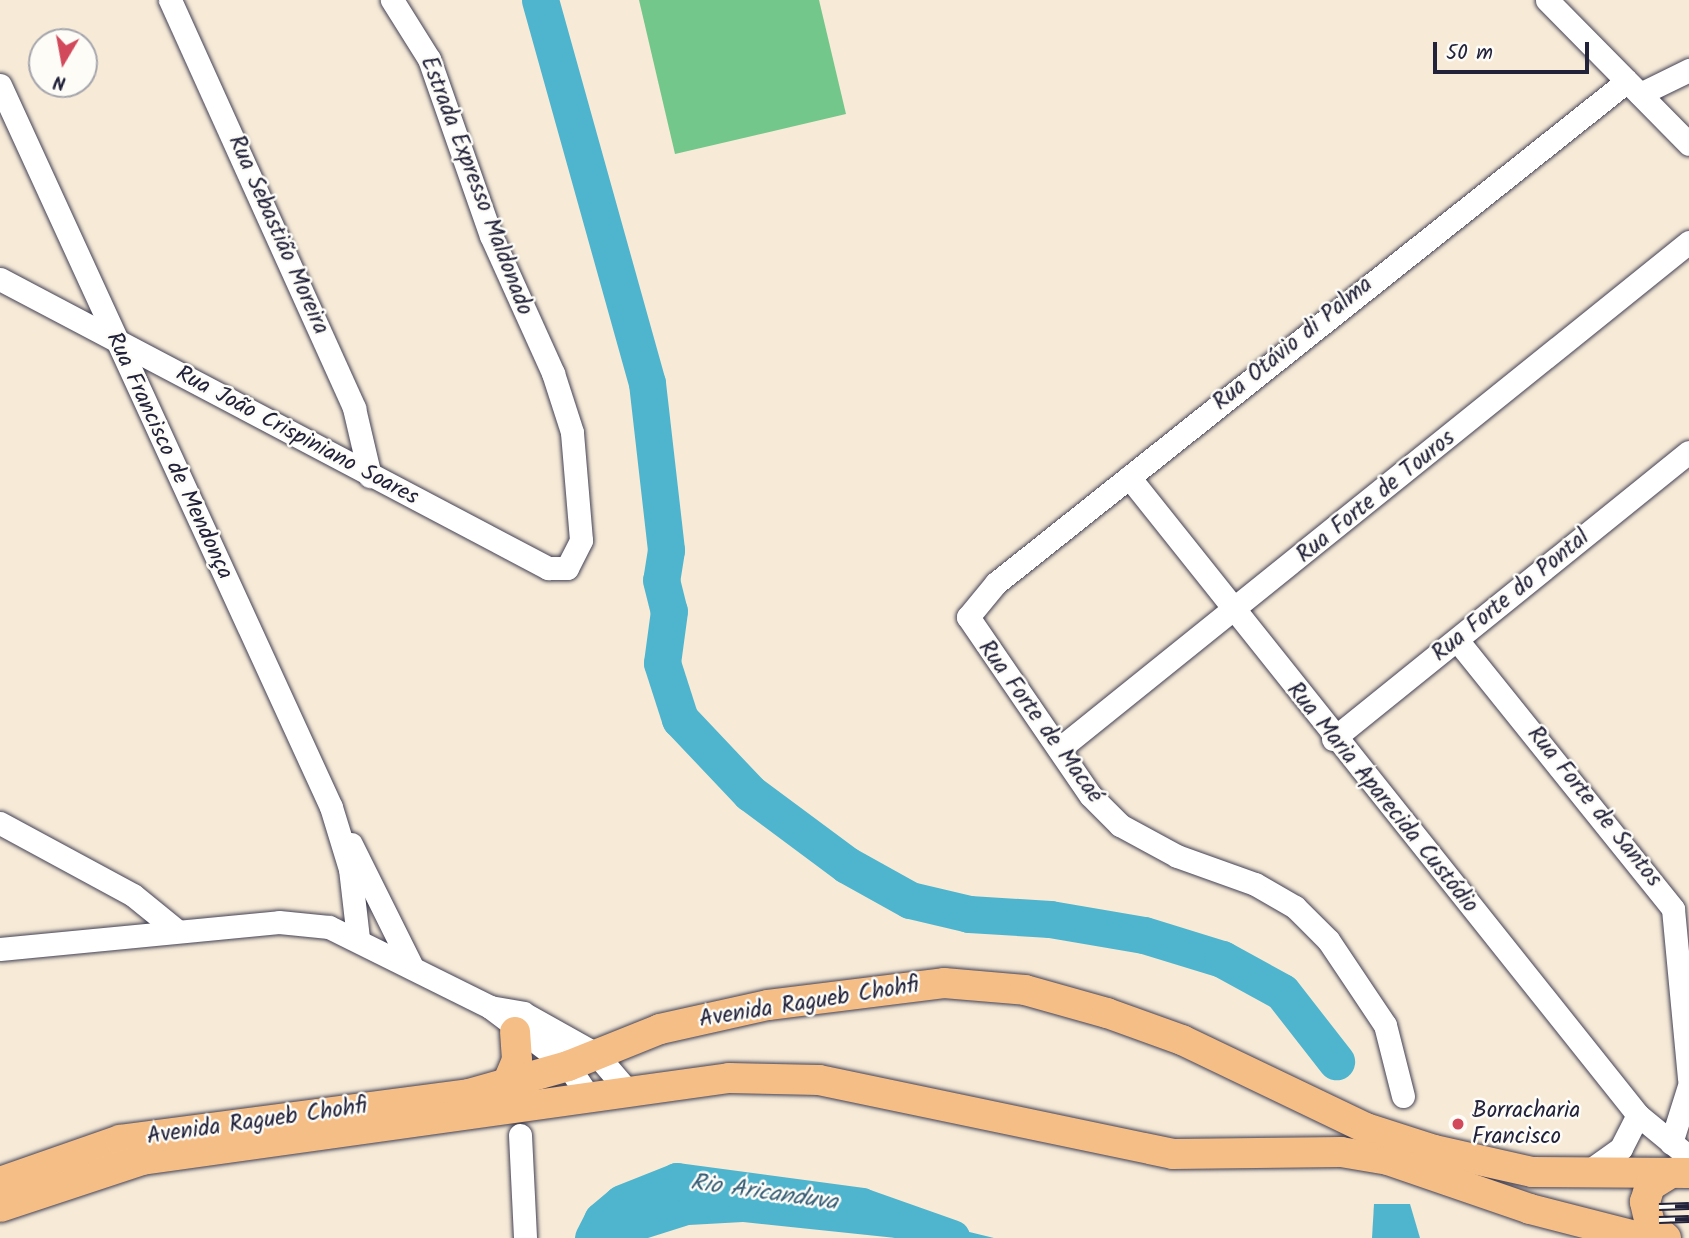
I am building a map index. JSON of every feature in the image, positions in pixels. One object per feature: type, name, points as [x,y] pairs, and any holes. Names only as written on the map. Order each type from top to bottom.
[{"type":"main road","name":"Avenida Ragueb Chohfi","points":[[0,1182],[120,1140],[506,1086],[568,1066],[660,1029],[768,1005],[902,985],[984,984],[1060,998],[1182,1040],[1366,1128],[1434,1150],[1532,1172],[1584,1175],[1680,1161]]},
{"type":"main road","points":[[506,1086],[517,1060],[515,1032]]},
{"type":"main road","name":"Avenida Ragueb Chohfi","points":[[0,1207],[142,1160],[626,1089],[729,1078],[819,1080],[1110,1145],[1173,1154],[1341,1152],[1388,1160],[1530,1209],[1643,1238]]},
{"type":"main road","points":[[1666,1238],[1650,1224],[1645,1202],[1650,1186],[1680,1161]]},
{"type":"street","name":"Rua Sebastião Moreira","points":[[170,0],[354,408],[370,476]]},
{"type":"street","name":"Estrada Expresso Maldonado","points":[[392,0],[429,59],[491,236],[553,373],[572,432],[581,540]]},
{"type":"street","points":[[1547,0],[1689,144]]},
{"type":"street","name":"Rua Otávio di Palma","points":[[968,617],[996,583],[1129,477],[1634,88],[1689,70]]},
{"type":"street","name":"Rua Francisco de Mendonça","points":[[0,85],[339,827],[411,965]]},
{"type":"street","name":"Rua Forte de Touros","points":[[1059,748],[1234,612],[1689,242]]},
{"type":"street","name":"Rua João Crispiniano Soares","points":[[0,279],[548,568],[567,568],[581,540]]},
{"type":"street","name":"Rua Forte do Pontal","points":[[1333,739],[1689,452]]},
{"type":"street","name":"Rua Maria Aparecida Custódio","points":[[1129,477],[1333,739],[1639,1115],[1680,1161]]},
{"type":"street","name":"Rua Forte de Macaé","points":[[968,617],[1059,748],[1120,825],[1177,856],[1255,884],[1294,907],[1328,940],[1385,1025],[1403,1096]]},
{"type":"street","name":"Rua Forte de Santos","points":[[1457,640],[1673,909],[1689,1079]]},
{"type":"street","points":[[0,823],[133,895],[176,930]]},
{"type":"street","name":"Rua Francisco de Mendonça","points":[[339,827],[358,938]]},
{"type":"street","points":[[6,952],[176,930],[292,923],[358,938],[489,1007],[515,1032],[568,1066],[588,1096]]},
{"type":"street","points":[[489,1007],[523,1013],[596,1054],[626,1089]]},
{"type":"street","points":[[1680,1161],[1689,1086]]},
{"type":"street","points":[[1584,1175],[1621,1148],[1639,1115]]},
{"type":"street","points":[[520,1135],[525,1238]]},
{"type":"green space","points":[[639,0],[819,0],[846,114],[675,154]]},
{"type":"water","points":[[686,1192],[744,1193],[908,1217],[994,1238],[896,1238],[743,1222],[689,1225],[648,1238],[594,1238],[652,1201]]},
{"type":"water","points":[[1374,1204],[1410,1204],[1420,1238],[1372,1238]]},
{"type":"waterway","points":[[540,0],[647,383],[666,550],[661,580],[669,611],[662,663],[680,719],[750,793],[847,865],[910,900],[969,914],[1050,919],[1144,935],[1222,959],[1282,992],[1336,1061]]},
{"type":"waterway","name":"Rio Aricanduva","points":[[593,1238],[602,1220],[622,1203],[677,1181],[861,1206],[952,1238]]},
{"type":"railway","points":[[1659,1207],[1689,1206]]},
{"type":"railway","points":[[1659,1220],[1689,1219]]},
{"type":"place","name":"Borracharia Francisco","points":[[1458,1124]]}]
